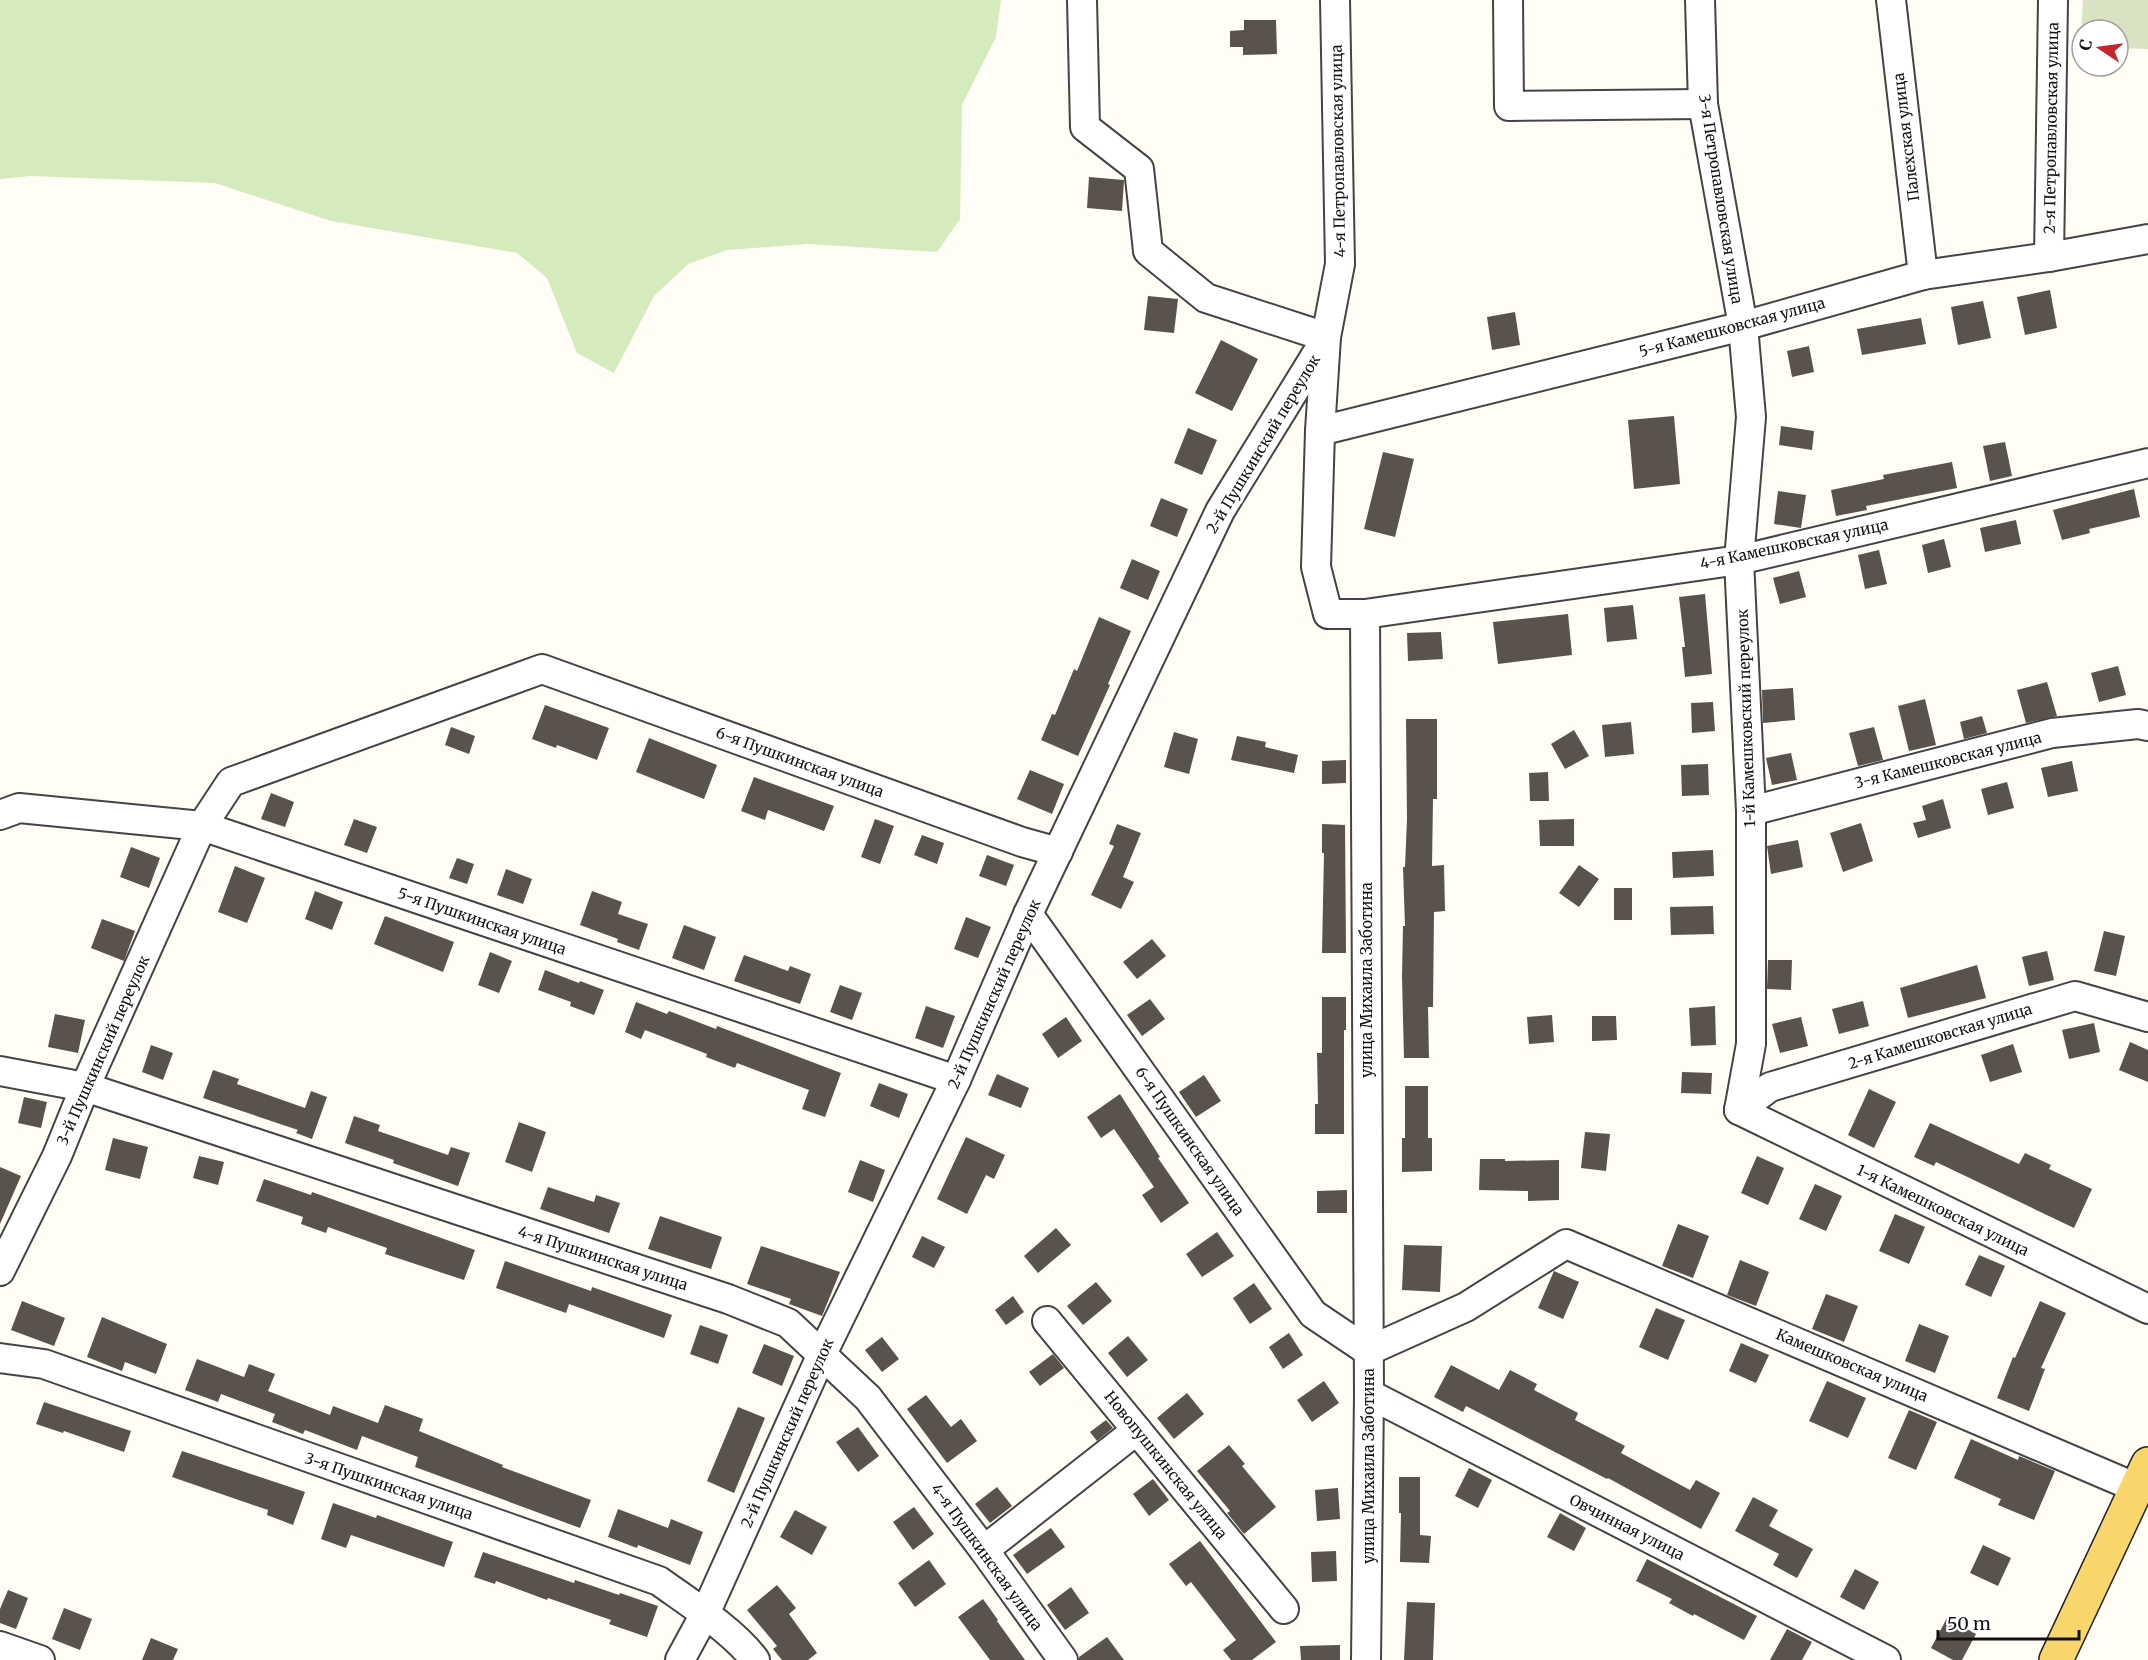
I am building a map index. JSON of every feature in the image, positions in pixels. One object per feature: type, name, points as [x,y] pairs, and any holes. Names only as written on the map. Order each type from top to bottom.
[{"type":"main road","points":[[2056,1660],[2142,1476]]},
{"type":"street","points":[[1082,0],[1085,127],[1139,169],[1148,251],[1206,298],[1326,338],[1320,432],[1316,567],[1328,614],[1365,614]]},
{"type":"street","name":"4-я Петропавловская улица","points":[[1326,338],[1340,264],[1335,0]]},
{"type":"street","points":[[1508,0],[1509,106],[1703,104]]},
{"type":"street","name":"3-я Петропавловская улица","points":[[1700,0],[1703,104],[1743,326]]},
{"type":"street","name":"Палехская улица","points":[[1891,0],[1923,274]]},
{"type":"street","name":"2-я Петропавловская улица","points":[[2049,257],[2053,0]]},
{"type":"street","name":"5-я Камешковская улица","points":[[1320,432],[1743,326],[1923,274],[2049,257],[2148,239]]},
{"type":"street","name":"1-й Камешковский переулок","points":[[1739,1110],[1751,1044],[1751,811],[1739,560],[1751,417],[1743,326]]},
{"type":"street","name":"2-й Пушкинский переулок","points":[[680,1660],[705,1614],[822,1353],[956,1080],[1028,914],[1220,511],[1326,338]]},
{"type":"street","name":"4-я Камешковская улица","points":[[1365,614],[1739,560],[2148,463]]},
{"type":"street","name":"улица Михаила Заботина","points":[[1365,614],[1369,1394],[1366,1660]]},
{"type":"street","name":"6-я Пушкинская улица","points":[[543,669],[1022,842],[1058,852]]},
{"type":"street","name":"3-й Пушкинский переулок","points":[[0,1271],[57,1156],[85,1087],[202,826],[231,782],[543,669]]},
{"type":"street","name":"3-я Камешковская улица","points":[[1751,811],[2052,733],[2138,724],[2148,726]]},
{"type":"street","name":"5-я Пушкинская улица","points":[[0,815],[19,808],[202,826],[956,1080]]},
{"type":"street","name":"6-я Пушкинская улица","points":[[1028,914],[1313,1314],[1368,1351]]},
{"type":"street","name":"2-я Камешковская улица","points":[[1739,1110],[1770,1087],[2075,996],[2148,1017]]},
{"type":"street","name":"4-я Пушкинская улица","points":[[0,1071],[85,1087],[728,1299],[788,1323],[868,1398],[984,1550],[1063,1660]]},
{"type":"street","name":"1-я Камешковская улица","points":[[1739,1110],[2148,1309]]},
{"type":"street","name":"Камешковская улица","points":[[1368,1351],[1466,1307],[1566,1244],[2142,1476]]},
{"type":"street","name":"Новопушкинская улица","points":[[1047,1321],[1284,1609]]},
{"type":"street","name":"3-я Пушкинская улица","points":[[0,1359],[44,1364],[659,1581],[705,1614],[746,1648],[755,1660]]},
{"type":"street","name":"Овчинная улица","points":[[1369,1394],[1886,1660]]},
{"type":"street","points":[[984,1550],[1137,1430]]},
{"type":"street","points":[[0,1646],[40,1660]]},
{"type":"green space","points":[[0,0],[1001,0],[996,37],[962,105],[960,219],[937,252],[807,244],[727,250],[688,264],[654,296],[614,373],[577,353],[547,278],[517,253],[331,221],[215,183],[31,176],[0,179]]},
{"type":"green space","points":[[2083,0],[2148,0],[2148,49],[2130,48],[2130,18],[2082,18]]},
{"type":"building","points":[[1244,20],[1276,20],[1277,54],[1243,55],[1243,47],[1230,47],[1230,31],[1244,30]]},
{"type":"building","points":[[1089,177],[1124,180],[1122,211],[1087,208]]},
{"type":"building","points":[[2050,290],[2057,328],[2025,335],[2017,297]]},
{"type":"building","points":[[1148,296],[1178,299],[1174,333],[1144,330]]},
{"type":"building","points":[[1983,301],[1991,338],[1958,345],[1951,307]]},
{"type":"building","points":[[1515,312],[1520,345],[1492,350],[1487,317]]},
{"type":"building","points":[[1921,318],[1926,344],[1862,355],[1857,329]]},
{"type":"building","points":[[1221,340],[1258,359],[1232,411],[1195,393]]},
{"type":"building","points":[[1809,346],[1814,372],[1792,377],[1787,351]]},
{"type":"building","points":[[1674,416],[1680,484],[1634,489],[1628,420]]},
{"type":"building","points":[[1781,426],[1814,431],[1812,450],[1779,445]]},
{"type":"building","points":[[1188,428],[1217,440],[1202,475],[1174,463]]},
{"type":"building","points":[[2005,442],[2012,476],[1990,481],[1983,446]]},
{"type":"building","points":[[1383,452],[1414,459],[1395,537],[1364,529]]},
{"type":"building","points":[[1952,462],[1957,488],[1866,506],[1867,510],[1836,516],[1831,490],[1884,479],[1883,475]]},
{"type":"building","points":[[2134,489],[2140,517],[2089,529],[2090,533],[2062,540],[2053,510]]},
{"type":"building","points":[[1778,491],[1806,495],[1801,528],[1774,524]]},
{"type":"building","points":[[1161,498],[1188,509],[1177,537],[1150,526]]},
{"type":"building","points":[[2016,520],[2021,544],[1985,552],[1980,528]]},
{"type":"building","points":[[1944,539],[1951,567],[1928,573],[1922,545]]},
{"type":"building","points":[[1879,550],[1887,584],[1865,589],[1858,555]]},
{"type":"building","points":[[1132,559],[1160,571],[1148,600],[1120,588]]},
{"type":"building","points":[[1799,571],[1806,597],[1780,604],[1773,578]]},
{"type":"building","points":[[1705,594],[1712,674],[1685,677],[1682,647],[1685,647],[1679,597]]},
{"type":"building","points":[[1633,605],[1637,639],[1607,642],[1604,608]]},
{"type":"building","points":[[1568,614],[1572,655],[1498,664],[1493,622]]},
{"type":"building","points":[[1099,617],[1131,631],[1078,756],[1041,740],[1052,714],[1055,715],[1074,669],[1077,671]]},
{"type":"building","points":[[1441,632],[1443,659],[1408,661],[1407,633]]},
{"type":"building","points":[[2118,666],[2126,695],[2099,702],[2091,673]]},
{"type":"building","points":[[2047,682],[2057,716],[2026,723],[2017,690]]},
{"type":"building","points":[[1793,688],[1795,720],[1763,723],[1762,690]]},
{"type":"building","points":[[1925,699],[1936,745],[1909,751],[1898,706]]},
{"type":"building","points":[[1713,702],[1715,731],[1692,733],[1691,703]]},
{"type":"building","points":[[545,705],[609,728],[597,760],[557,745],[556,748],[532,739]]},
{"type":"building","points":[[1982,716],[1987,733],[1964,739],[1960,722]]},
{"type":"building","points":[[1406,719],[1437,719],[1437,799],[1433,799],[1432,866],[1444,865],[1445,911],[1434,912],[1433,1007],[1428,1007],[1429,1058],[1404,1058],[1402,977],[1403,926],[1405,926],[1403,867],[1405,867],[1407,819]]},
{"type":"building","points":[[1631,722],[1634,754],[1605,757],[1602,725]]},
{"type":"building","points":[[451,727],[475,736],[469,754],[445,745]]},
{"type":"building","points":[[1874,727],[1883,760],[1858,766],[1849,733]]},
{"type":"building","points":[[1574,730],[1589,756],[1565,769],[1551,744]]},
{"type":"building","points":[[1174,732],[1198,739],[1189,774],[1164,767]]},
{"type":"building","points":[[1237,736],[1266,742],[1265,747],[1298,755],[1294,773],[1231,760]]},
{"type":"building","points":[[649,738],[717,765],[704,799],[636,772]]},
{"type":"building","points":[[1791,753],[1797,780],[1772,785],[1766,758]]},
{"type":"building","points":[[1346,760],[1346,783],[1322,784],[1322,761]]},
{"type":"building","points":[[2072,761],[2078,791],[2048,797],[2041,768]]},
{"type":"building","points":[[1708,764],[1709,795],[1682,796],[1681,765]]},
{"type":"building","points":[[1030,770],[1064,784],[1052,814],[1017,799]]},
{"type":"building","points":[[1548,772],[1549,801],[1530,801],[1529,773]]},
{"type":"building","points":[[754,777],[834,806],[824,831],[768,810],[765,820],[741,811]]},
{"type":"building","points":[[2007,782],[2014,808],[1988,815],[1981,789]]},
{"type":"building","points":[[271,793],[294,802],[285,827],[261,819]]},
{"type":"building","points":[[1943,799],[1951,828],[1918,838],[1913,823],[1926,820],[1922,806]]},
{"type":"building","points":[[354,819],[377,827],[367,853],[344,845]]},
{"type":"building","points":[[875,819],[894,826],[880,864],[861,857]]},
{"type":"building","points":[[1574,819],[1574,846],[1540,846],[1539,820]]},
{"type":"building","points":[[1861,823],[1873,861],[1843,872],[1830,833]]},
{"type":"building","points":[[1117,824],[1141,833],[1123,877],[1134,882],[1121,909],[1091,895],[1114,846],[1109,844]]},
{"type":"building","points":[[1322,824],[1345,825],[1346,953],[1322,953],[1324,853],[1322,853]]},
{"type":"building","points":[[922,835],[944,843],[937,864],[914,855]]},
{"type":"building","points":[[1798,840],[1803,867],[1771,874],[1767,846]]},
{"type":"building","points":[[131,847],[160,858],[149,888],[120,877]]},
{"type":"building","points":[[1713,850],[1714,876],[1673,878],[1672,852]]},
{"type":"building","points":[[987,855],[1014,865],[1006,886],[979,876]]},
{"type":"building","points":[[457,858],[474,864],[467,884],[449,878]]},
{"type":"building","points":[[1579,865],[1599,879],[1579,907],[1559,893]]},
{"type":"building","points":[[235,866],[265,878],[247,923],[218,912]]},
{"type":"building","points":[[506,869],[532,879],[523,904],[497,895]]},
{"type":"building","points":[[1614,888],[1632,888],[1632,920],[1614,920]]},
{"type":"building","points":[[315,891],[343,902],[332,930],[305,919]]},
{"type":"building","points":[[592,891],[622,902],[618,914],[648,924],[639,950],[617,942],[618,939],[580,925]]},
{"type":"building","points":[[1713,906],[1714,934],[1671,935],[1670,907]]},
{"type":"building","points":[[385,916],[454,942],[443,972],[374,944]]},
{"type":"building","points":[[966,917],[991,927],[978,958],[954,949]]},
{"type":"building","points":[[102,919],[135,931],[124,961],[91,948]]},
{"type":"building","points":[[684,925],[716,937],[704,970],[672,958]]},
{"type":"building","points":[[2104,931],[2125,936],[2116,976],[2094,971]]},
{"type":"building","points":[[1152,939],[1166,956],[1137,979],[1123,962]]},
{"type":"building","points":[[2047,951],[2054,980],[2029,986],[2022,957]]},
{"type":"building","points":[[490,952],[512,961],[499,993],[478,985]]},
{"type":"building","points":[[744,955],[788,971],[790,966],[811,974],[800,1004],[734,981]]},
{"type":"building","points":[[1768,960],[1792,960],[1791,990],[1767,989]]},
{"type":"building","points":[[1977,965],[1986,998],[1908,1018],[1900,988]]},
{"type":"building","points":[[545,970],[604,990],[594,1015],[570,1006],[571,1002],[538,990]]},
{"type":"building","points":[[840,985],[862,993],[852,1020],[830,1012]]},
{"type":"building","points":[[1322,997],[1346,997],[1344,1134],[1315,1134],[1315,1104],[1318,1104],[1317,1053],[1322,1053]]},
{"type":"building","points":[[1150,999],[1165,1019],[1142,1036],[1127,1015]]},
{"type":"building","points":[[1863,1001],[1869,1026],[1839,1034],[1832,1009]]},
{"type":"building","points":[[636,1002],[667,1014],[669,1011],[716,1029],[717,1026],[841,1073],[825,1117],[802,1109],[809,1090],[737,1063],[735,1068],[706,1057],[707,1054],[645,1030],[641,1039],[625,1032]]},
{"type":"building","points":[[926,1006],[955,1016],[943,1048],[915,1038]]},
{"type":"building","points":[[1715,1006],[1716,1045],[1691,1046],[1689,1008]]},
{"type":"building","points":[[55,1014],[85,1020],[78,1053],[48,1047]]},
{"type":"building","points":[[1552,1015],[1554,1042],[1529,1044],[1527,1017]]},
{"type":"building","points":[[1592,1016],[1616,1016],[1617,1040],[1592,1041]]},
{"type":"building","points":[[1066,1017],[1082,1041],[1058,1058],[1042,1034]]},
{"type":"building","points":[[1801,1017],[1808,1046],[1780,1053],[1772,1024]]},
{"type":"building","points":[[2094,1023],[2100,1052],[2069,1059],[2062,1030]]},
{"type":"building","points":[[2130,1042],[2148,1050],[2148,1082],[2119,1070]]},
{"type":"building","points":[[2013,1044],[2022,1072],[1990,1082],[1981,1055]]},
{"type":"building","points":[[151,1045],[173,1053],[163,1080],[142,1072]]},
{"type":"building","points":[[213,1070],[239,1079],[237,1084],[305,1108],[311,1091],[327,1097],[312,1139],[296,1133],[298,1130],[203,1098]]},
{"type":"building","points":[[1682,1072],[1712,1073],[1711,1094],[1681,1093]]},
{"type":"building","points":[[997,1074],[1029,1088],[1021,1108],[988,1095]]},
{"type":"building","points":[[1204,1075],[1221,1101],[1196,1117],[1179,1092]]},
{"type":"building","points":[[879,1083],[908,1094],[899,1118],[870,1106]]},
{"type":"building","points":[[1405,1086],[1428,1086],[1428,1138],[1432,1138],[1432,1171],[1402,1172],[1402,1138],[1405,1138]]},
{"type":"building","points":[[1869,1089],[1896,1102],[1874,1148],[1848,1135]]},
{"type":"building","points":[[1120,1094],[1160,1157],[1158,1158],[1189,1203],[1161,1223],[1142,1195],[1154,1187],[1114,1129],[1101,1138],[1087,1117]]},
{"type":"building","points":[[24,1097],[47,1102],[41,1128],[18,1123]]},
{"type":"building","points":[[354,1116],[380,1125],[378,1131],[448,1155],[451,1147],[470,1153],[458,1186],[345,1143]]},
{"type":"building","points":[[519,1122],[546,1132],[532,1172],[505,1162]]},
{"type":"building","points":[[1930,1123],[2019,1164],[2025,1153],[2051,1165],[2049,1169],[2092,1189],[2074,1228],[1936,1162],[1934,1166],[1914,1157]]},
{"type":"building","points":[[1585,1132],[1610,1134],[1606,1171],[1581,1168]]},
{"type":"building","points":[[966,1137],[1005,1155],[994,1179],[986,1175],[967,1214],[937,1199]]},
{"type":"building","points":[[113,1138],[148,1147],[140,1179],[105,1170]]},
{"type":"building","points":[[199,1156],[224,1162],[218,1185],[193,1178]]},
{"type":"building","points":[[1757,1156],[1784,1168],[1768,1205],[1741,1193]]},
{"type":"building","points":[[1480,1159],[1559,1160],[1559,1200],[1528,1201],[1528,1191],[1479,1190]]},
{"type":"building","points":[[860,1160],[885,1170],[873,1202],[848,1192]]},
{"type":"building","points":[[0,1167],[21,1176],[0,1224]]},
{"type":"building","points":[[264,1179],[311,1195],[312,1192],[475,1250],[464,1280],[385,1254],[387,1248],[328,1227],[326,1233],[301,1224],[303,1217],[256,1201]]},
{"type":"building","points":[[1815,1184],[1842,1196],[1826,1231],[1799,1219]]},
{"type":"building","points":[[548,1187],[594,1202],[596,1195],[620,1203],[609,1233],[540,1209]]},
{"type":"building","points":[[1347,1190],[1347,1213],[1317,1213],[1317,1191]]},
{"type":"building","points":[[1895,1214],[1925,1227],[1909,1264],[1879,1251]]},
{"type":"building","points":[[660,1216],[722,1237],[711,1269],[648,1249]]},
{"type":"building","points":[[1678,1224],[1709,1236],[1693,1278],[1662,1266]]},
{"type":"building","points":[[1056,1228],[1071,1245],[1038,1273],[1024,1256]]},
{"type":"building","points":[[1217,1232],[1234,1256],[1202,1277],[1186,1254]]},
{"type":"building","points":[[922,1236],[945,1247],[934,1268],[912,1257]]},
{"type":"building","points":[[1404,1245],[1442,1246],[1440,1292],[1402,1290]]},
{"type":"building","points":[[761,1246],[840,1272],[822,1316],[789,1304],[791,1299],[747,1284]]},
{"type":"building","points":[[1979,1255],[2005,1266],[1991,1297],[1965,1285]]},
{"type":"building","points":[[1740,1260],[1769,1272],[1756,1306],[1727,1295]]},
{"type":"building","points":[[505,1261],[591,1291],[592,1287],[672,1315],[664,1338],[569,1304],[566,1313],[496,1288]]},
{"type":"building","points":[[1554,1271],[1579,1282],[1563,1319],[1538,1308]]},
{"type":"building","points":[[1096,1282],[1112,1301],[1083,1325],[1067,1306]]},
{"type":"building","points":[[1254,1283],[1272,1309],[1250,1324],[1233,1298]]},
{"type":"building","points":[[1826,1294],[1858,1306],[1844,1342],[1812,1329]]},
{"type":"building","points":[[1013,1296],[1024,1312],[1006,1325],[995,1310]]},
{"type":"building","points":[[22,1301],[65,1318],[54,1346],[11,1330]]},
{"type":"building","points":[[2040,1301],[2066,1313],[2041,1368],[2045,1369],[2029,1411],[1997,1398],[2013,1357],[2015,1358]]},
{"type":"building","points":[[1656,1308],[1685,1320],[1668,1360],[1639,1347]]},
{"type":"building","points":[[102,1317],[167,1344],[156,1374],[125,1362],[122,1371],[87,1357]]},
{"type":"building","points":[[1919,1324],[1949,1336],[1935,1373],[1905,1361]]},
{"type":"building","points":[[700,1325],[728,1335],[718,1364],[690,1354]]},
{"type":"building","points":[[1289,1333],[1303,1355],[1283,1369],[1269,1347]]},
{"type":"building","points":[[1128,1336],[1148,1360],[1127,1377],[1108,1353]]},
{"type":"building","points":[[882,1337],[899,1359],[882,1372],[865,1350]]},
{"type":"building","points":[[1741,1343],[1769,1355],[1756,1383],[1729,1371]]},
{"type":"building","points":[[764,1344],[794,1356],[782,1386],[752,1373]]},
{"type":"building","points":[[1053,1354],[1064,1368],[1040,1386],[1029,1372]]},
{"type":"building","points":[[197,1359],[244,1377],[249,1364],[275,1374],[268,1391],[330,1415],[333,1406],[378,1423],[385,1405],[423,1419],[419,1431],[503,1465],[502,1467],[591,1500],[580,1528],[415,1467],[418,1457],[362,1436],[357,1450],[305,1430],[303,1434],[272,1422],[275,1414],[221,1394],[218,1402],[185,1390]]},
{"type":"building","points":[[1451,1365],[1499,1390],[1510,1370],[1537,1384],[1534,1390],[1578,1413],[1575,1420],[1625,1446],[1621,1453],[1690,1490],[1696,1480],[1720,1493],[1701,1529],[1608,1478],[1466,1406],[1463,1412],[1434,1397]]},
{"type":"building","points":[[1324,1381],[1339,1403],[1312,1422],[1297,1400]]},
{"type":"building","points":[[1827,1381],[1866,1398],[1848,1438],[1809,1421]]},
{"type":"building","points":[[1187,1393],[1204,1414],[1174,1439],[1157,1418]]},
{"type":"building","points":[[926,1395],[951,1427],[961,1419],[977,1441],[947,1463],[907,1409]]},
{"type":"building","points":[[44,1402],[131,1431],[124,1452],[64,1431],[63,1433],[36,1424]]},
{"type":"building","points":[[738,1407],[765,1418],[734,1493],[707,1481]]},
{"type":"building","points":[[1909,1410],[1937,1422],[1916,1470],[1888,1458]]},
{"type":"building","points":[[1106,1420],[1113,1428],[1097,1441],[1090,1432]]},
{"type":"building","points":[[858,1427],[879,1456],[858,1472],[836,1442]]},
{"type":"building","points":[[1971,1439],[2018,1460],[2019,1456],[2055,1471],[2034,1520],[1998,1505],[2001,1499],[1954,1478]]},
{"type":"building","points":[[1229,1445],[1245,1464],[1242,1466],[1276,1507],[1244,1534],[1227,1513],[1230,1511],[1197,1471]]},
{"type":"building","points":[[182,1451],[305,1492],[293,1525],[267,1515],[268,1510],[172,1477]]},
{"type":"building","points":[[1469,1468],[1492,1480],[1478,1508],[1455,1496]]},
{"type":"building","points":[[1399,1477],[1420,1477],[1420,1535],[1431,1536],[1429,1563],[1400,1562]]},
{"type":"building","points":[[1153,1479],[1169,1500],[1149,1516],[1133,1494]]},
{"type":"building","points":[[997,1487],[1012,1506],[990,1523],[975,1504]]},
{"type":"building","points":[[1338,1488],[1340,1519],[1317,1521],[1315,1490]]},
{"type":"building","points":[[1753,1497],[1778,1510],[1769,1526],[1813,1549],[1797,1578],[1773,1565],[1779,1554],[1735,1531]]},
{"type":"building","points":[[333,1503],[376,1518],[377,1515],[453,1542],[444,1567],[351,1535],[346,1548],[321,1539]]},
{"type":"building","points":[[914,1507],[934,1534],[913,1550],[893,1522]]},
{"type":"building","points":[[618,1509],[668,1528],[671,1519],[703,1532],[690,1565],[638,1545],[637,1548],[608,1537]]},
{"type":"building","points":[[795,1510],[827,1527],[812,1555],[780,1537]]},
{"type":"building","points":[[1560,1513],[1586,1528],[1574,1551],[1547,1537]]},
{"type":"building","points":[[1051,1528],[1065,1547],[1027,1574],[1013,1555]]},
{"type":"building","points":[[1200,1541],[1276,1642],[1252,1660],[1231,1660],[1223,1650],[1236,1640],[1191,1582],[1186,1586],[1169,1564]]},
{"type":"building","points":[[1983,1545],[2011,1558],[1998,1586],[1970,1573]]},
{"type":"building","points":[[1336,1551],[1337,1581],[1312,1582],[1311,1552]]},
{"type":"building","points":[[483,1552],[574,1583],[575,1580],[658,1606],[647,1637],[609,1624],[611,1620],[548,1598],[547,1600],[496,1581],[495,1584],[474,1577]]},
{"type":"building","points":[[1647,1559],[1757,1616],[1744,1640],[1669,1603],[1672,1599],[1636,1581]]},
{"type":"building","points":[[929,1560],[946,1584],[915,1607],[898,1583]]},
{"type":"building","points":[[1855,1569],[1879,1582],[1864,1610],[1840,1597]]},
{"type":"building","points":[[777,1585],[796,1608],[789,1614],[817,1653],[808,1660],[782,1660],[773,1649],[777,1646],[747,1610]]},
{"type":"building","points":[[1071,1587],[1089,1613],[1065,1630],[1047,1605]]},
{"type":"building","points":[[8,1590],[28,1598],[16,1629],[0,1623],[0,1609]]},
{"type":"building","points":[[983,1599],[1025,1660],[990,1660],[958,1617]]},
{"type":"building","points":[[1407,1602],[1435,1603],[1433,1660],[1404,1660]]},
{"type":"building","points":[[64,1608],[92,1619],[80,1650],[52,1639]]},
{"type":"building","points":[[1947,1618],[1976,1634],[1962,1660],[1953,1660],[1931,1648]]},
{"type":"building","points":[[1787,1629],[1812,1642],[1802,1660],[1770,1660]]},
{"type":"building","points":[[1107,1637],[1124,1660],[1079,1660],[1079,1657]]},
{"type":"building","points":[[151,1638],[178,1649],[173,1660],[142,1660]]},
{"type":"building","points":[[1340,1645],[1340,1660],[1301,1660],[1300,1646]]}]
